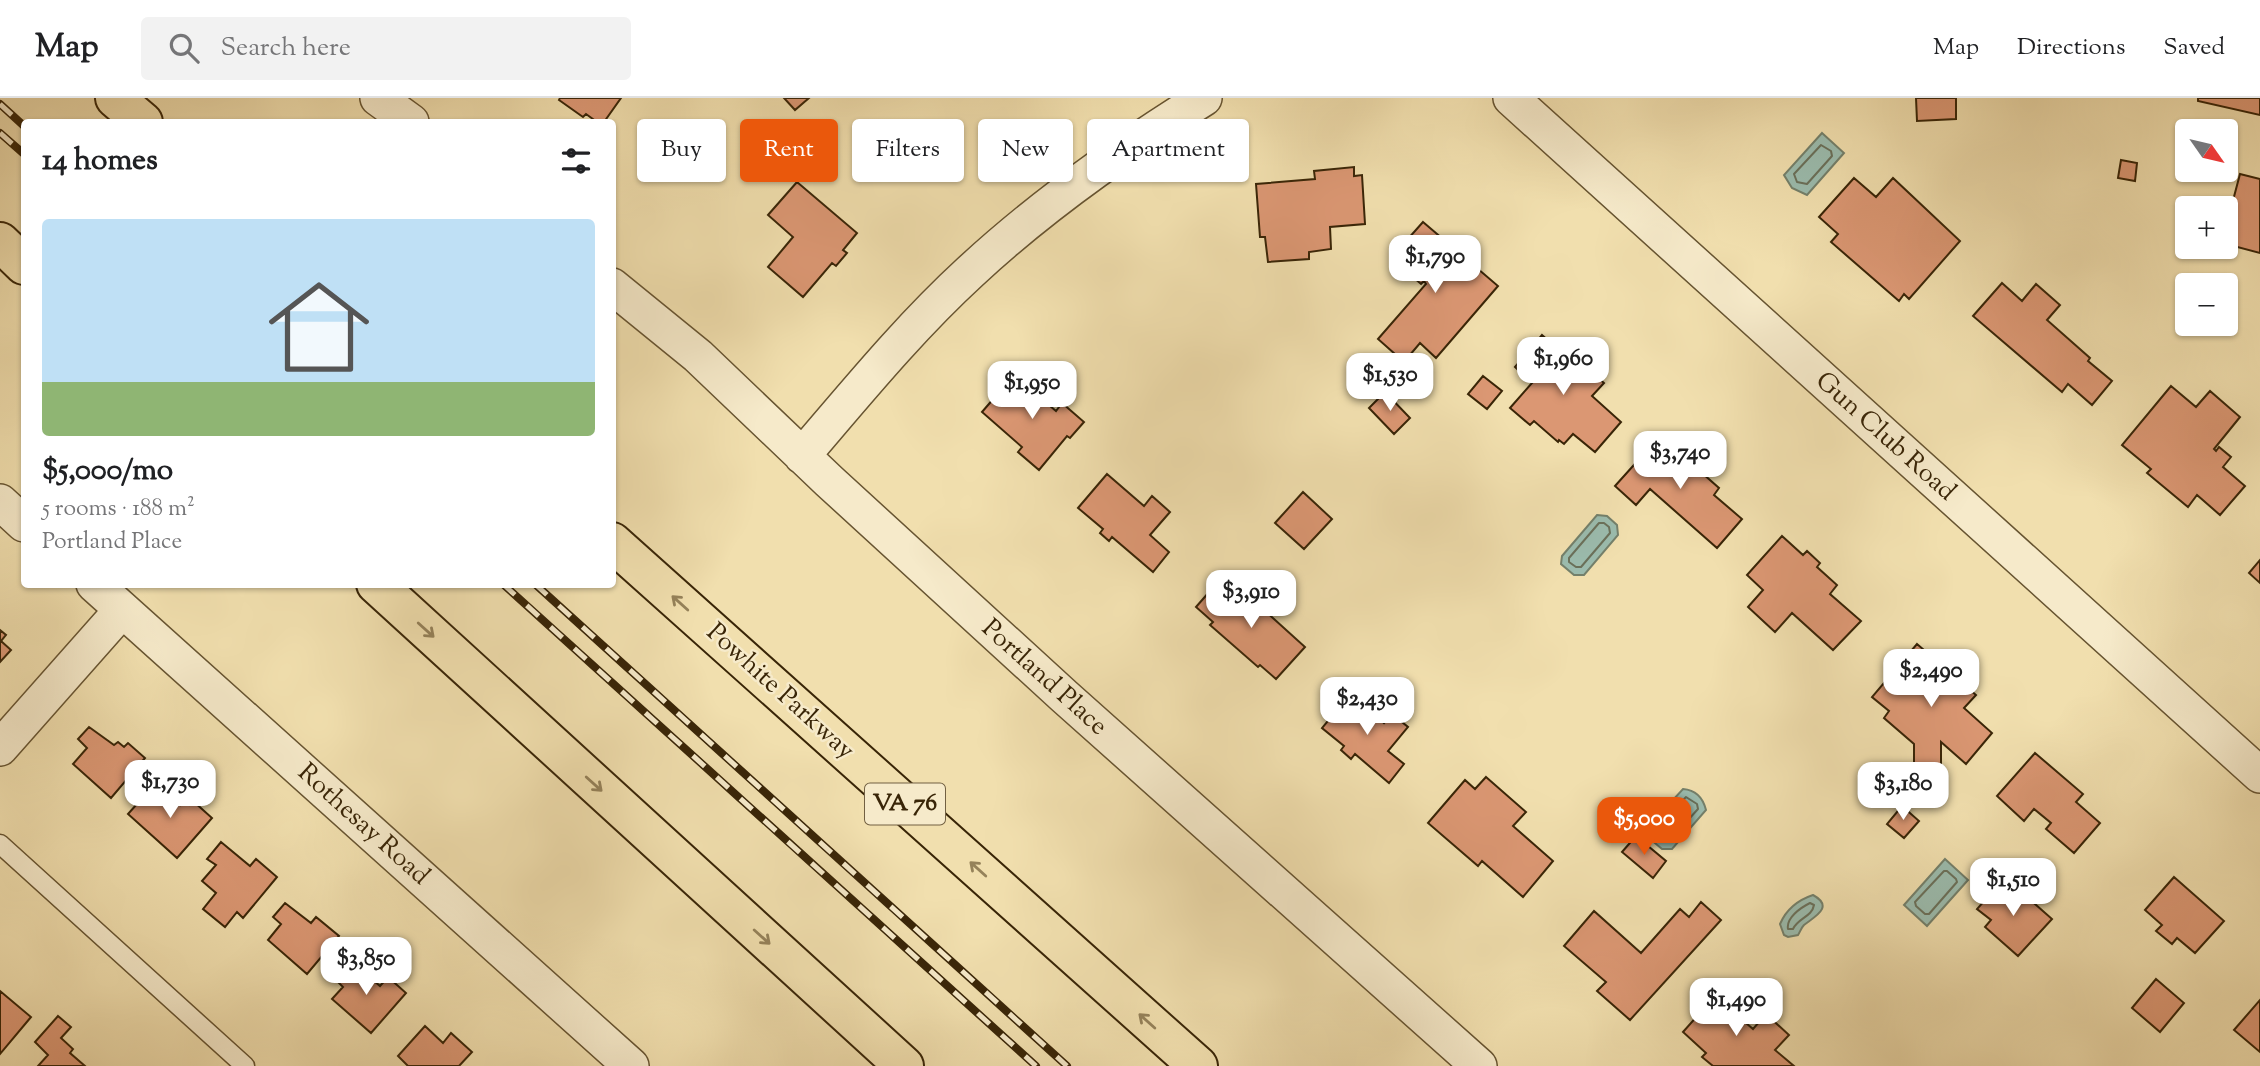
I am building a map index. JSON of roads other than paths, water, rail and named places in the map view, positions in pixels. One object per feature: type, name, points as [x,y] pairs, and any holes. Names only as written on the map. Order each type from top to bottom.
[{"type":"highway","points":[[115,98],[140,119]]},
{"type":"highway","points":[[0,242],[21,262]]},
{"type":"highway","name":"Powhite Parkway","points":[[616,546],[1198,1066]]},
{"type":"highway","points":[[380,588],[904,1066]]},
{"type":"street","points":[[378,98],[407,119]]},
{"type":"street","points":[[802,456],[904,340],[970,272],[1034,218],[1144,135],[1204,98]]},
{"type":"street","name":"Gun Club Road","points":[[1511,98],[2260,775]]},
{"type":"street","name":"Portland Place","points":[[616,289],[698,356],[802,456],[1064,696],[1479,1066]]},
{"type":"street","points":[[0,502],[21,521]]},
{"type":"street","name":"Rothesay Road","points":[[98,588],[631,1066]]},
{"type":"street","points":[[0,748],[122,610]]},
{"type":"lane","points":[[0,844],[245,1066]]},
{"type":"water","points":[[1822,133],[1844,153],[1807,195],[1792,188],[1784,175]]},
{"type":"water","points":[[1597,515],[1607,516],[1617,525],[1618,535],[1584,575],[1574,575],[1561,564],[1562,556]]},
{"type":"water","points":[[1683,789],[1698,795],[1706,810],[1672,849],[1662,849],[1649,838],[1648,827]]},
{"type":"water","points":[[1945,859],[1968,880],[1927,926],[1904,905]]},
{"type":"water","points":[[1813,895],[1822,904],[1821,912],[1804,925],[1798,935],[1784,935],[1780,924],[1786,914],[1802,900]]},
{"type":"railway","points":[[0,104],[21,123]]},
{"type":"railway","points":[[0,133],[21,151]]},
{"type":"railway","points":[[507,588],[1036,1066]]},
{"type":"railway","points":[[539,588],[1067,1066]]}]
